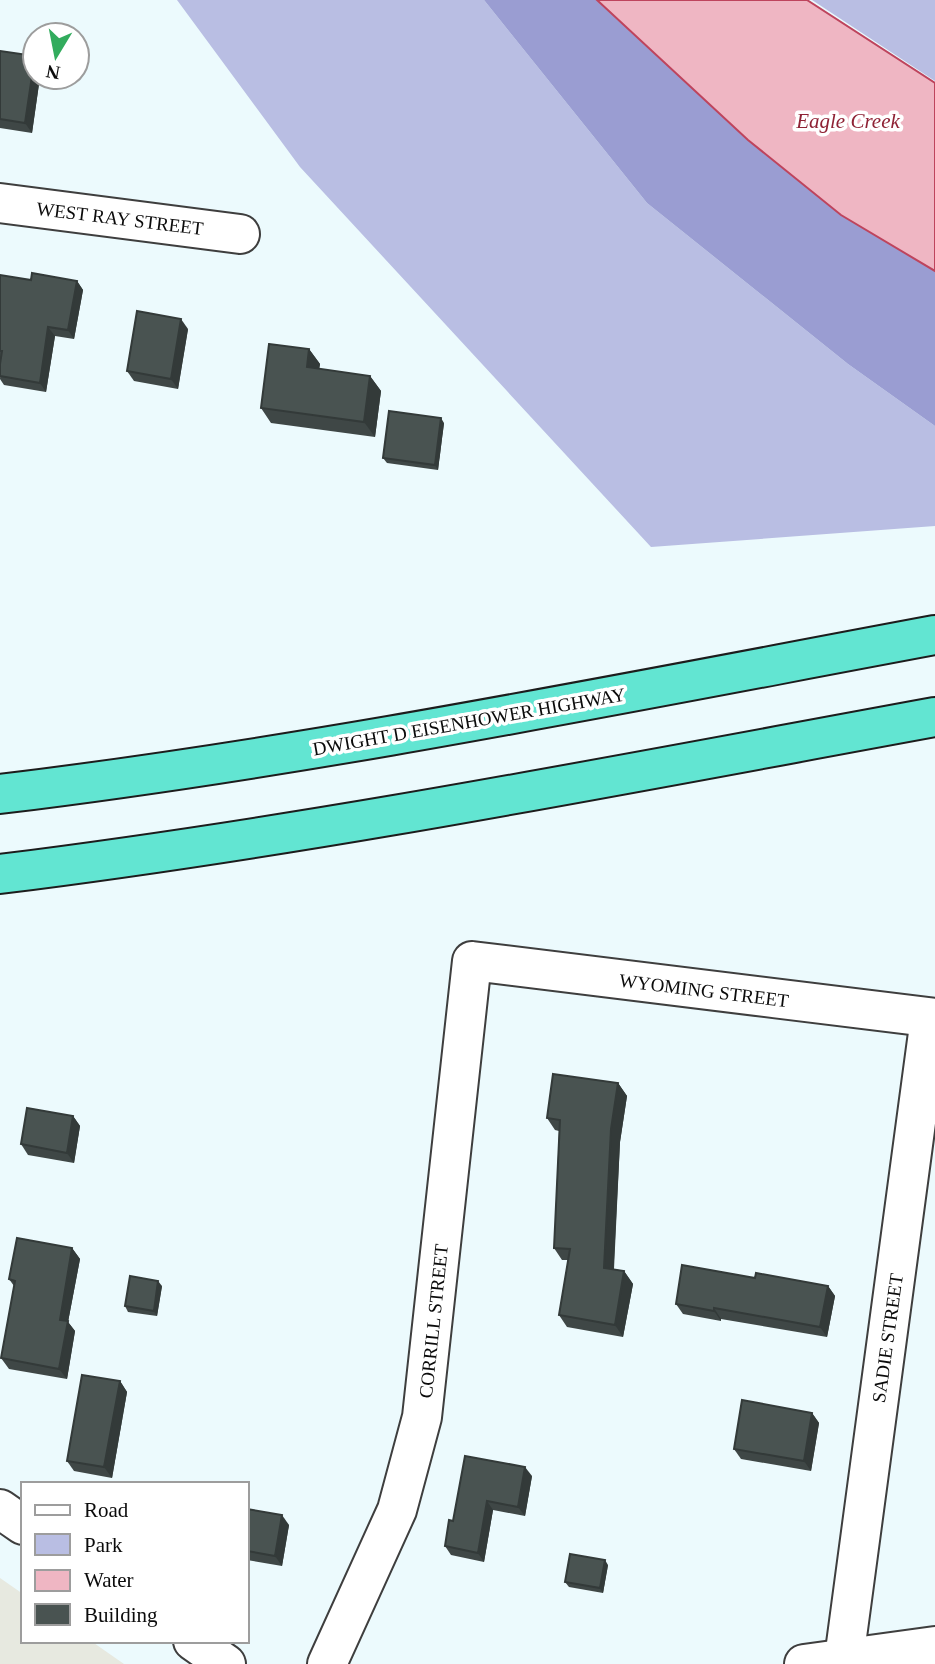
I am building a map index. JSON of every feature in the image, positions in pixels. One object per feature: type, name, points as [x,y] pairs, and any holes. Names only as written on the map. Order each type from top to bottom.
[{"type":"highway","name":"DWIGHT D EISENHOWER HIGHWAY","points":[[0,794],[310,750],[935,635]]},
{"type":"highway","points":[[0,874],[249,839],[935,718]]},
{"type":"street","name":"WEST RAY STREET","points":[[0,203],[240,234]]},
{"type":"street","name":"WYOMING STREET","points":[[472,961],[932,1018]]},
{"type":"street","name":"CORRILL STREET","points":[[327,1664],[397,1510],[422,1417],[472,961]]},
{"type":"street","name":"SADIE STREET","points":[[844,1659],[932,1018]]},
{"type":"street","points":[[0,1509],[21,1524]]},
{"type":"street","points":[[196,1643],[226,1664]]},
{"type":"street","points":[[804,1664],[935,1646]]},
{"type":"shaded area","points":[[484,0],[597,0],[748,140],[841,215],[935,271],[935,426],[848,364],[647,203]]},
{"type":"shaded area","points":[[0,1578],[21,1593],[21,1643],[94,1643],[124,1664],[0,1664]]},
{"type":"green space","points":[[177,0],[484,0],[647,203],[848,364],[935,426],[935,526],[651,547],[300,167]]},
{"type":"green space","points":[[812,0],[935,0],[935,81]]},
{"type":"water","name":"Eagle Creek","points":[[597,0],[807,0],[935,83],[935,271],[841,215],[748,140]]},
{"type":"building","points":[[0,51],[21,54],[21,91],[30,91],[25,123],[0,119]]},
{"type":"building","points":[[32,273],[77,281],[68,330],[48,327],[40,383],[0,376],[0,275],[31,280]]},
{"type":"building","points":[[137,311],[181,319],[171,379],[127,371]]},
{"type":"building","points":[[269,344],[309,349],[307,367],[370,376],[364,422],[261,408]]},
{"type":"building","points":[[389,411],[441,418],[435,465],[383,458]]},
{"type":"building","points":[[553,1074],[618,1083],[611,1129],[604,1268],[624,1271],[615,1325],[559,1315],[570,1249],[554,1248],[560,1120],[547,1118]]},
{"type":"building","points":[[27,1108],[73,1116],[67,1153],[21,1144]]},
{"type":"building","points":[[17,1238],[72,1248],[60,1320],[68,1321],[59,1369],[1,1358],[15,1281],[9,1279]]},
{"type":"building","points":[[682,1265],[755,1278],[756,1273],[828,1286],[820,1327],[676,1304]]},
{"type":"building","points":[[130,1276],[158,1281],[154,1311],[125,1306]]},
{"type":"building","points":[[82,1375],[120,1381],[104,1467],[67,1461]]},
{"type":"building","points":[[742,1400],[812,1413],[804,1461],[734,1449]]},
{"type":"building","points":[[465,1456],[525,1467],[518,1507],[487,1501],[478,1553],[445,1546],[449,1520],[453,1521]]},
{"type":"building","points":[[248,1509],[282,1515],[275,1556],[248,1551]]},
{"type":"building","points":[[570,1554],[605,1560],[600,1588],[565,1582]]}]
